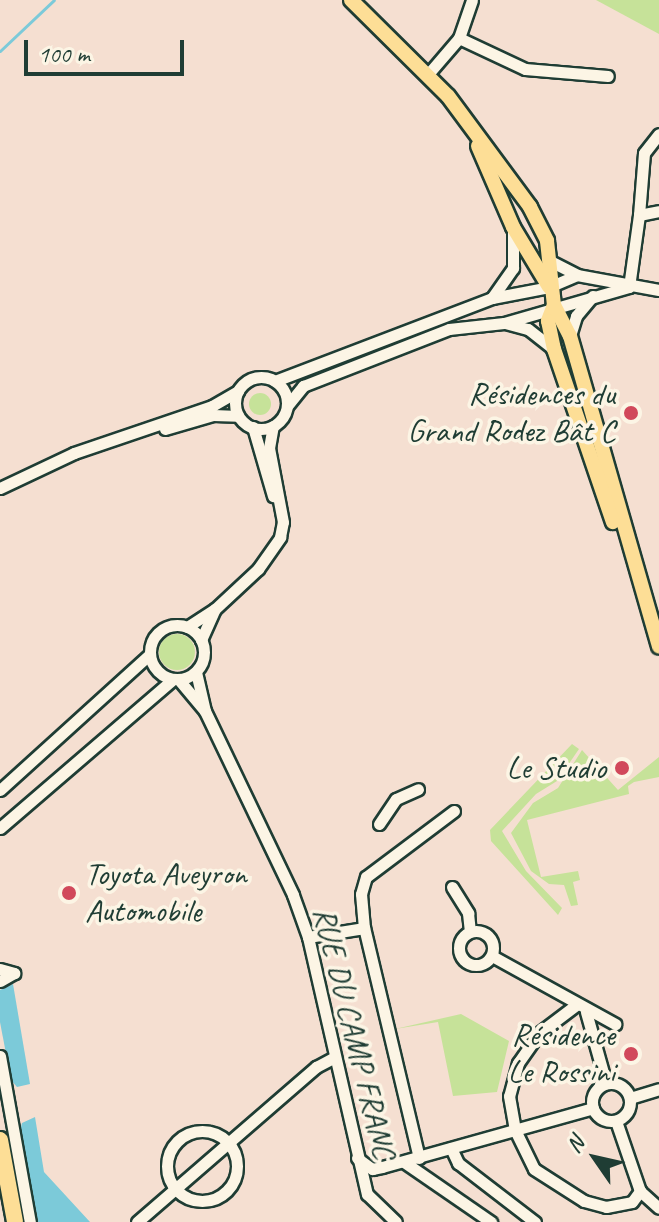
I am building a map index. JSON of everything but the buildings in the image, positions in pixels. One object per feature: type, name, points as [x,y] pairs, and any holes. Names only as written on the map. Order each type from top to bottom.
[{"type":"highway","points":[[0,1140],[15,1222]]},
{"type":"main road","points":[[351,0],[429,73],[530,207],[552,262],[549,287]]},
{"type":"main road","points":[[464,116],[513,227],[549,287],[554,305],[570,336],[659,646]]},
{"type":"main road","points":[[554,305],[548,321],[576,422],[633,560]]},
{"type":"street","points":[[429,73],[459,38],[472,0]]},
{"type":"street","points":[[459,38],[525,69],[608,76]]},
{"type":"street","points":[[629,287],[644,153],[659,134]]},
{"type":"street","points":[[639,215],[659,211]]},
{"type":"street","points":[[492,298],[513,268],[513,227]]},
{"type":"street","points":[[552,262],[577,275],[629,287],[659,290]]},
{"type":"street","points":[[5,486],[74,453],[212,406],[253,378],[275,381],[492,298],[549,287],[577,275]]},
{"type":"street","points":[[0,790],[149,655],[161,630],[187,627],[215,609],[274,550],[283,522],[269,448],[273,426],[303,386],[449,329],[504,323],[554,305],[629,287]]},
{"type":"street","points":[[570,336],[576,316],[594,295]]},
{"type":"street","points":[[504,323],[528,329],[554,349]]},
{"type":"street","points":[[275,381],[285,392],[287,406]]},
{"type":"street","points":[[238,391],[238,416]]},
{"type":"street","points":[[5,486],[174,426],[213,415],[238,416],[253,427],[281,510]]},
{"type":"street","points":[[253,427],[273,426]]},
{"type":"street","points":[[0,828],[175,680],[196,672],[204,657],[201,640],[215,609]]},
{"type":"street","points":[[187,627],[201,640]]},
{"type":"street","points":[[149,655],[154,668],[175,680]]},
{"type":"street","name":"RUE DU CAMP FRANC","points":[[196,672],[205,711],[308,937],[333,1058],[367,1194],[396,1222]]},
{"type":"street","name":"RUE DU CAMP FRANC","points":[[175,680],[205,711]]},
{"type":"street","points":[[379,824],[396,799],[417,786]]},
{"type":"street","points":[[419,1158],[364,928],[361,894],[366,877],[454,811]]},
{"type":"street","points":[[452,887],[468,913],[470,932],[459,947],[466,962],[484,964],[492,956]]},
{"type":"street","points":[[308,937],[364,928]]},
{"type":"street","points":[[470,932],[489,936],[492,956]]},
{"type":"street","points":[[492,956],[581,1008],[615,1024]]},
{"type":"street","points":[[0,969],[14,973],[0,981]]},
{"type":"street","points":[[581,1008],[606,1083]]},
{"type":"street","points":[[581,1008],[539,1033],[518,1063],[509,1096],[515,1130],[534,1169],[558,1188],[606,1207],[632,1202],[640,1191]]},
{"type":"street","points":[[0,1056],[30,1222]]},
{"type":"street","points":[[137,1222],[316,1067],[333,1058]]},
{"type":"street","points":[[606,1083],[618,1084],[630,1098],[629,1110],[616,1121],[600,1118],[593,1108],[594,1092],[606,1083]]},
{"type":"street","points":[[630,1098],[659,1089]]},
{"type":"street","points":[[357,1158],[372,1169],[593,1108]]},
{"type":"street","points":[[616,1121],[640,1191],[659,1208]]},
{"type":"street","points":[[209,1132],[228,1143],[237,1165],[230,1188],[221,1196],[192,1200],[175,1189],[167,1170],[178,1140],[209,1132]]},
{"type":"street","points":[[451,1148],[458,1163],[535,1222]]},
{"type":"street","points":[[404,1162],[491,1222]]},
{"type":"street","name":"RUE DU CAMP FRANC","points":[[367,1194],[372,1169]]},
{"type":"street","points":[[603,1222],[606,1207]]},
{"type":"green space","points":[[596,0],[659,0],[659,34]]},
{"type":"green space","points":[[260,393],[268,396],[271,404],[268,412],[260,415],[252,412],[249,404],[252,396]]},
{"type":"green space","points":[[177,634],[190,639],[195,652],[190,665],[177,670],[164,665],[159,652],[164,639]]},
{"type":"green space","points":[[572,744],[579,749],[557,781],[536,794],[502,831],[526,871],[562,908],[558,915],[491,841],[490,830]]},
{"type":"green space","points":[[582,750],[618,790],[659,757],[659,777],[634,782],[628,786],[629,794],[527,820],[541,877],[578,871],[580,880],[573,882],[578,905],[571,906],[564,885],[549,884],[531,871],[511,833],[533,803],[558,788]]},
{"type":"green space","points":[[461,1014],[509,1041],[497,1092],[453,1096],[438,1022],[395,1029]]},
{"type":"water","points":[[13,984],[30,1084],[17,1087],[11,1080],[0,1022],[0,990]]},
{"type":"water","points":[[35,1117],[44,1172],[90,1222],[38,1222],[20,1131],[22,1123]]},
{"type":"waterway","points":[[0,51],[54,0]]},
{"type":"place","name":"Résidences du Grand Rodez Bât C","points":[[631,413]]},
{"type":"place","name":"Le Studio","points":[[622,768]]},
{"type":"place","name":"Toyota Aveyron Automobile","points":[[69,893]]},
{"type":"place","name":"Résidence Le Rossini","points":[[631,1054]]}]
